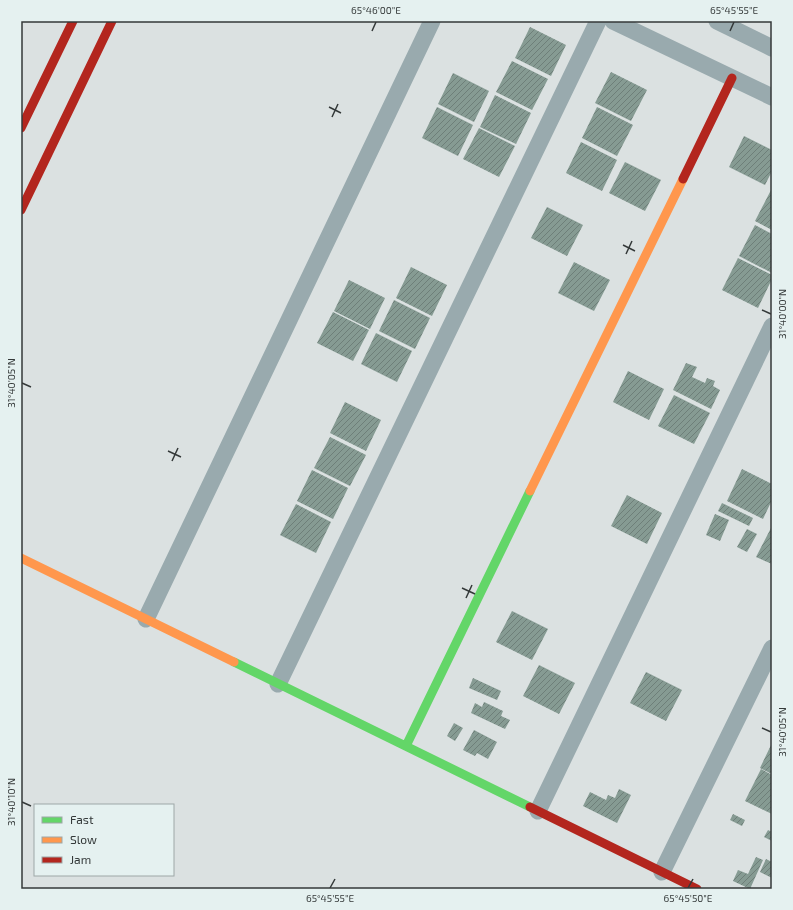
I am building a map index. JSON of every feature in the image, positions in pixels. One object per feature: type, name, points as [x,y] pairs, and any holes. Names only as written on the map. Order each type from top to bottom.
[{"type":"street","points":[[21,128],[73,21]]},
{"type":"street","points":[[21,210],[112,21]]},
{"type":"street","points":[[146,619],[432,21]]},
{"type":"street","points":[[278,684],[598,21]]},
{"type":"street","points":[[613,21],[772,96]]},
{"type":"street","points":[[717,21],[772,48]]},
{"type":"street","points":[[406,746],[732,78]]},
{"type":"street","points":[[538,811],[772,326]]},
{"type":"street","points":[[21,558],[697,889]]},
{"type":"street","points":[[662,872],[772,648]]},
{"type":"building","points":[[530,27],[566,45],[551,76],[515,58]]},
{"type":"building","points":[[512,61],[548,79],[532,110],[496,92]]},
{"type":"building","points":[[611,72],[647,90],[631,121],[595,103]]},
{"type":"building","points":[[453,73],[489,91],[474,122],[438,104]]},
{"type":"building","points":[[495,95],[531,113],[516,144],[480,127]]},
{"type":"building","points":[[437,107],[473,125],[458,156],[422,138]]},
{"type":"building","points":[[597,107],[633,125],[617,156],[582,138]]},
{"type":"building","points":[[479,128],[515,146],[499,177],[463,159]]},
{"type":"building","points":[[744,136],[772,150],[772,171],[765,185],[729,167]]},
{"type":"building","points":[[581,142],[617,160],[602,191],[566,173]]},
{"type":"building","points":[[625,162],[661,180],[645,211],[609,193]]},
{"type":"building","points":[[771,190],[772,191],[772,230],[755,221]]},
{"type":"building","points":[[547,207],[583,225],[567,256],[531,238]]},
{"type":"building","points":[[755,225],[772,234],[772,273],[739,256]]},
{"type":"building","points":[[738,258],[772,275],[772,279],[758,308],[722,290]]},
{"type":"building","points":[[574,262],[610,280],[594,311],[558,293]]},
{"type":"building","points":[[411,267],[447,285],[432,316],[396,298]]},
{"type":"building","points":[[349,280],[385,298],[370,329],[334,311]]},
{"type":"building","points":[[394,300],[430,318],[415,349],[379,331]]},
{"type":"building","points":[[333,312],[369,330],[353,361],[317,343]]},
{"type":"building","points":[[376,333],[412,351],[397,382],[361,364]]},
{"type":"building","points":[[686,363],[697,367],[692,377],[705,383],[707,378],[715,381],[713,386],[720,390],[711,409],[673,390]]},
{"type":"building","points":[[628,371],[664,389],[649,420],[613,402]]},
{"type":"building","points":[[674,395],[710,413],[694,444],[658,426]]},
{"type":"building","points":[[345,402],[381,420],[366,451],[330,433]]},
{"type":"building","points":[[330,437],[366,455],[350,486],[314,468]]},
{"type":"building","points":[[742,469],[772,484],[772,500],[763,519],[727,501]]},
{"type":"building","points":[[312,470],[348,488],[333,519],[297,501]]},
{"type":"building","points":[[627,495],[662,513],[647,544],[611,526]]},
{"type":"building","points":[[722,503],[753,518],[749,526],[718,511]]},
{"type":"building","points":[[296,504],[331,522],[316,553],[280,535]]},
{"type":"building","points":[[715,514],[729,520],[720,541],[706,535]]},
{"type":"building","points":[[772,526],[772,564],[756,557]]},
{"type":"building","points":[[747,529],[757,534],[747,552],[737,547]]},
{"type":"building","points":[[512,611],[548,629],[532,660],[496,642]]},
{"type":"building","points":[[539,665],[575,683],[559,714],[523,696]]},
{"type":"building","points":[[646,672],[682,690],[666,721],[630,703]]},
{"type":"building","points":[[473,678],[501,691],[497,700],[469,688]]},
{"type":"building","points":[[484,702],[503,711],[501,716],[510,720],[505,729],[471,713],[475,703],[482,707]]},
{"type":"building","points":[[454,723],[463,728],[455,741],[447,736]]},
{"type":"building","points":[[474,730],[497,742],[488,759],[477,753],[475,756],[463,750]]},
{"type":"building","points":[[772,743],[772,774],[760,768]]},
{"type":"building","points":[[761,769],[772,775],[772,814],[745,801]]},
{"type":"building","points":[[619,789],[631,795],[617,823],[583,806],[590,792],[606,800],[608,795],[615,798]]},
{"type":"building","points":[[733,814],[745,820],[742,826],[730,820]]},
{"type":"building","points":[[768,830],[772,832],[772,841],[764,837]]},
{"type":"building","points":[[756,857],[763,860],[750,889],[733,881],[738,870],[748,874]]},
{"type":"building","points":[[766,859],[772,862],[772,878],[760,872]]},
{"type":"traffic: fast","points":[[406,746],[530,491]]},
{"type":"traffic: fast","points":[[234,662],[530,807]]},
{"type":"traffic: slow","points":[[530,491],[683,179]]},
{"type":"traffic: slow","points":[[21,558],[234,662]]},
{"type":"traffic: jam","points":[[21,128],[73,21]]},
{"type":"traffic: jam","points":[[21,210],[112,21]]},
{"type":"traffic: jam","points":[[683,179],[732,78]]},
{"type":"traffic: jam","points":[[530,807],[697,889]]}]
